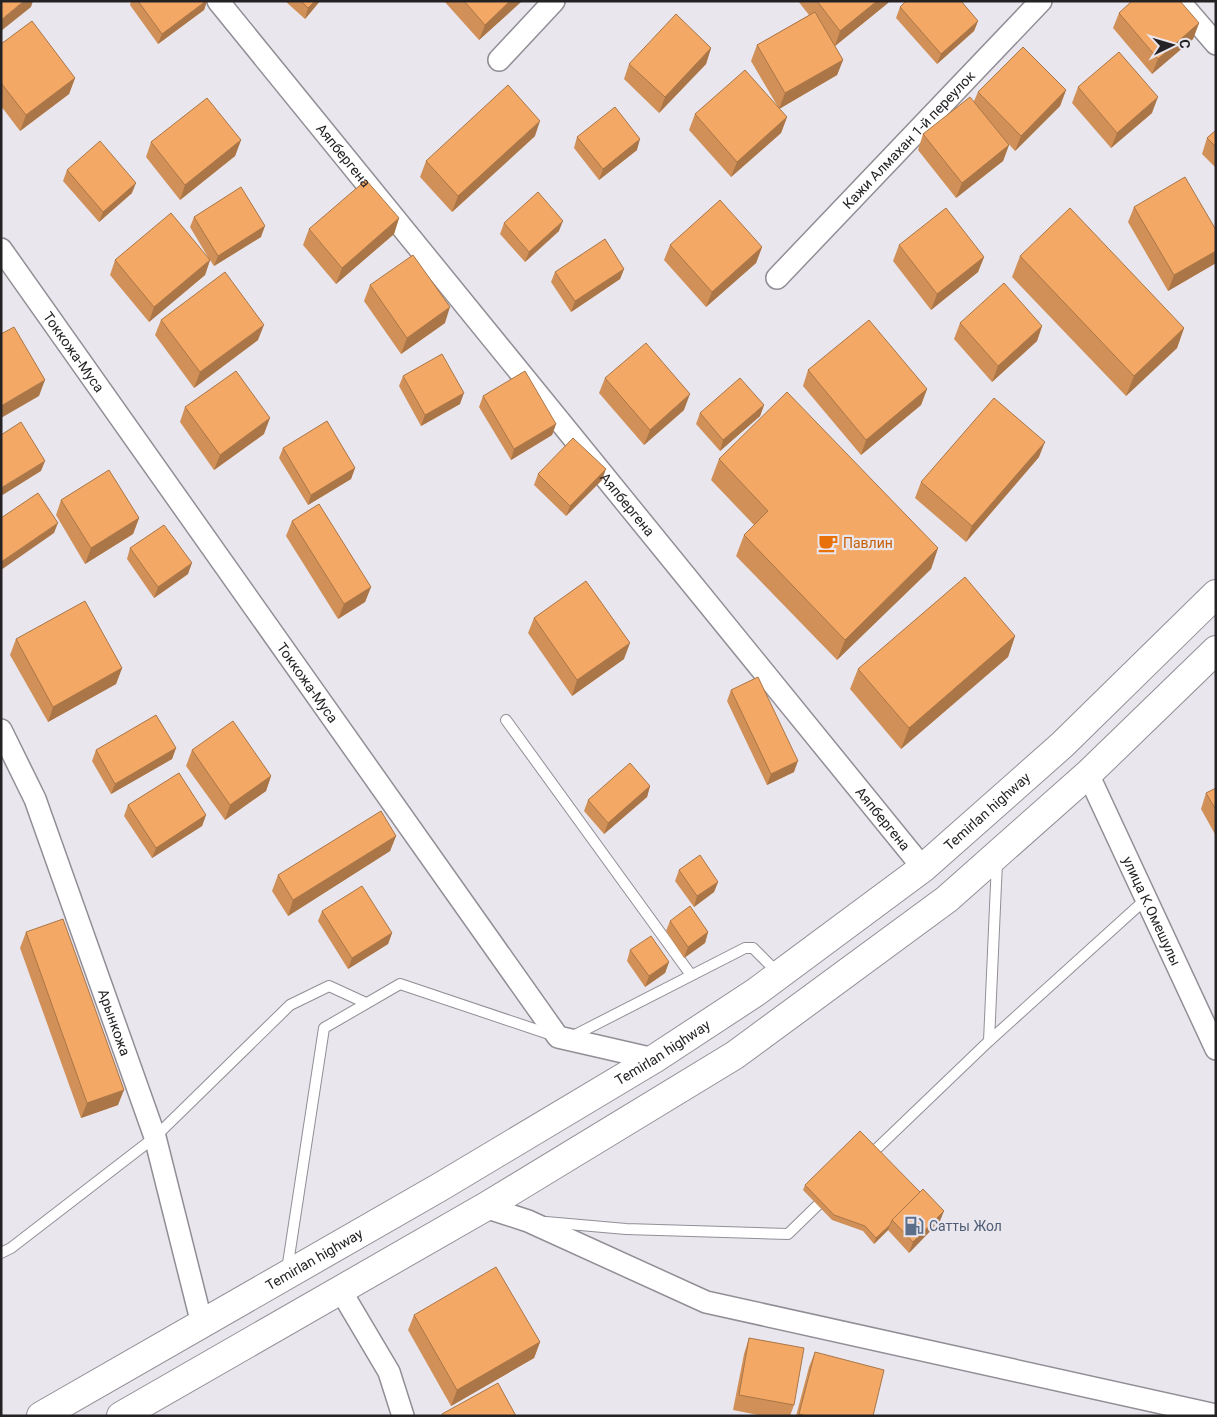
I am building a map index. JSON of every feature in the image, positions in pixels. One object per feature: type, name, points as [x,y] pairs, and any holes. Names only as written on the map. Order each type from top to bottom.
[{"type":"main road","name":"Temirlan highway","points":[[41,1416],[286,1277],[654,1059],[780,975],[923,868],[1062,745],[1216,594]]},
{"type":"main road","points":[[121,1416],[484,1207],[735,1055],[947,899],[1088,774],[1216,650]]},
{"type":"main road","points":[[713,1020],[735,1055]]},
{"type":"street","name":"Аяпбергена","points":[[218,1],[923,868]]},
{"type":"street","points":[[498,60],[554,1]]},
{"type":"street","name":"Кажи Алмахан 1-й переулок","points":[[777,278],[1041,1]]},
{"type":"street","points":[[1179,1],[1216,44]]},
{"type":"street","name":"Токкожа-Муса","points":[[1,249],[562,1038]]},
{"type":"street","name":"Арынкожа","points":[[1,730],[35,799],[155,1136],[202,1324]]},
{"type":"street","name":"улица К.Омешулы","points":[[1088,774],[1216,1049]]},
{"type":"street","points":[[562,1038],[654,1059]]},
{"type":"street","points":[[484,1207],[528,1221],[706,1302],[1216,1416]]},
{"type":"street","points":[[341,1291],[388,1372],[403,1416]]},
{"type":"lane","points":[[506,720],[691,975]]},
{"type":"lane","points":[[989,1041],[997,855]]},
{"type":"lane","points":[[860,1165],[989,1041],[1146,898]]},
{"type":"lane","points":[[286,1277],[324,1028],[400,984],[562,1038],[745,948],[753,948],[780,975]]},
{"type":"lane","points":[[1,1252],[12,1248],[155,1136],[290,1005],[329,986],[366,1003]]},
{"type":"lane","points":[[528,1221],[626,1229],[788,1234],[831,1193]]},
{"type":"building","points":[[1,1],[24,1],[1,20]]},
{"type":"building","points":[[138,1],[206,1],[162,34]]},
{"type":"building","points":[[301,1],[315,1],[308,8]]},
{"type":"building","points":[[464,1],[510,1],[485,25]]},
{"type":"building","points":[[817,1],[877,1],[840,31]]},
{"type":"building","points":[[906,1],[961,1],[978,21],[941,54],[900,7]]},
{"type":"building","points":[[1132,1],[1180,1],[1199,23],[1158,59],[1119,13]]},
{"type":"building","points":[[815,12],[843,60],[785,93],[757,45]]},
{"type":"building","points":[[676,14],[711,48],[665,97],[629,64]]},
{"type":"building","points":[[32,21],[75,78],[26,115],[1,83],[1,44]]},
{"type":"building","points":[[1023,47],[1066,90],[1021,136],[978,92]]},
{"type":"building","points":[[1119,52],[1158,97],[1117,133],[1078,87]]},
{"type":"building","points":[[745,70],[787,117],[737,162],[695,114]]},
{"type":"building","points":[[508,85],[540,121],[458,196],[426,161]]},
{"type":"building","points":[[970,97],[1009,145],[962,183],[923,134]]},
{"type":"building","points":[[207,98],[241,140],[185,185],[151,142]]},
{"type":"building","points":[[615,107],[640,139],[603,169],[577,137]]},
{"type":"building","points":[[1216,130],[1216,147],[1207,138]]},
{"type":"building","points":[[100,141],[136,183],[103,212],[67,170]]},
{"type":"building","points":[[1185,177],[1216,230],[1216,251],[1174,275],[1134,207]]},
{"type":"building","points":[[366,180],[399,218],[342,268],[309,229]]},
{"type":"building","points":[[241,187],[265,226],[218,256],[194,217]]},
{"type":"building","points":[[538,192],[563,221],[529,252],[504,223]]},
{"type":"building","points":[[720,200],[762,247],[712,292],[670,245]]},
{"type":"building","points":[[946,208],[984,257],[937,294],[899,245]]},
{"type":"building","points":[[1070,208],[1184,328],[1134,376],[1020,256]]},
{"type":"building","points":[[171,213],[210,260],[154,307],[115,260]]},
{"type":"building","points":[[605,239],[624,269],[575,301],[555,272]]},
{"type":"building","points":[[413,255],[450,307],[407,338],[370,285]]},
{"type":"building","points":[[225,272],[264,325],[200,372],[161,320]]},
{"type":"building","points":[[1004,283],[1042,326],[998,366],[960,323]]},
{"type":"building","points":[[869,320],[927,389],[866,440],[808,370]]},
{"type":"building","points":[[14,327],[45,380],[1,406],[1,334]]},
{"type":"building","points":[[646,343],[690,394],[650,430],[605,378]]},
{"type":"building","points":[[442,354],[464,393],[425,415],[403,376]]},
{"type":"building","points":[[236,371],[270,418],[220,455],[185,407]]},
{"type":"building","points":[[525,371],[556,424],[514,449],[483,396]]},
{"type":"building","points":[[740,378],[764,405],[723,440],[700,413]]},
{"type":"building","name":"Павлин","points":[[787,392],[938,548],[845,640],[744,535],[768,511],[719,459]]},
{"type":"building","points":[[994,398],[1045,442],[972,526],[921,482]]},
{"type":"building","points":[[327,421],[355,468],[311,495],[283,448]]},
{"type":"building","points":[[21,422],[45,461],[1,488],[1,435]]},
{"type":"building","points":[[573,438],[606,469],[570,506],[538,474]]},
{"type":"building","points":[[109,470],[139,518],[91,548],[61,500]]},
{"type":"building","points":[[38,493],[58,523],[1,562],[1,518]]},
{"type":"building","points":[[319,504],[371,587],[344,604],[292,521]]},
{"type":"building","points":[[164,525],[192,563],[158,587],[130,548]]},
{"type":"building","points":[[965,577],[1015,636],[909,728],[858,669]]},
{"type":"building","points":[[586,581],[630,643],[577,680],[534,618]]},
{"type":"building","points":[[85,601],[122,668],[53,707],[16,639]]},
{"type":"building","points":[[758,677],[798,761],[771,774],[731,690]]},
{"type":"building","points":[[156,715],[176,748],[115,784],[96,750]]},
{"type":"building","points":[[233,721],[271,776],[230,805],[192,750]]},
{"type":"building","points":[[630,763],[650,786],[608,823],[588,800]]},
{"type":"building","points":[[179,773],[206,815],[156,848],[128,805]]},
{"type":"building","points":[[1216,788],[1216,810],[1206,793]]},
{"type":"building","points":[[381,811],[396,836],[293,900],[278,875]]},
{"type":"building","points":[[700,855],[718,882],[697,896],[679,870]]},
{"type":"building","points":[[362,886],[392,933],[352,958],[322,911]]},
{"type":"building","points":[[690,906],[708,932],[688,947],[670,921]]},
{"type":"building","points":[[63,919],[124,1090],[87,1103],[26,932]]},
{"type":"building","points":[[651,936],[669,962],[649,976],[630,950]]},
{"type":"building","points":[[860,1131],[920,1192],[876,1238],[865,1226],[834,1215],[805,1185]]},
{"type":"building","name":"Сатты Жол","points":[[923,1189],[944,1211],[913,1242],[892,1220]]},
{"type":"building","points":[[496,1267],[540,1342],[457,1390],[414,1315]]},
{"type":"building","points":[[749,1338],[804,1348],[794,1405],[739,1395]]},
{"type":"building","points":[[815,1352],[884,1370],[873,1416],[807,1416],[799,1414]]},
{"type":"building","points":[[498,1383],[516,1416],[443,1416],[442,1414]]},
{"type":"place","name":"Павлин","points":[[828,543]]},
{"type":"place","name":"Сатты Жол","points":[[914,1226]]}]
